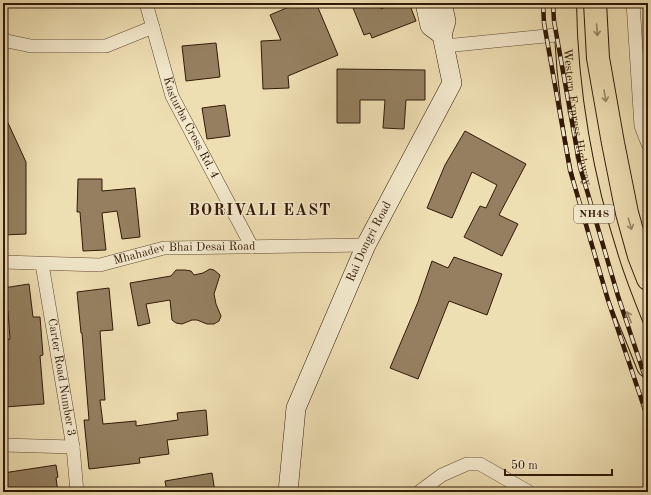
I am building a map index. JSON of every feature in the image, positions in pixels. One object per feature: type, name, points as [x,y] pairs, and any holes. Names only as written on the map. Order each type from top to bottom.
[{"type":"highway","name":"Western Express Highway","points":[[565,3],[571,99],[595,218],[609,265],[648,366]]},
{"type":"highway","name":"NH48","points":[[595,3],[598,58],[613,144],[627,213],[639,256],[648,279]]},
{"type":"street","name":"Kasturba Cross Rd. 4","points":[[146,3],[172,96],[252,246]]},
{"type":"street","points":[[425,3],[430,26],[443,40],[566,34]]},
{"type":"street","points":[[442,3],[446,20],[443,40]]},
{"type":"street","points":[[633,3],[641,126],[648,144]]},
{"type":"street","points":[[3,38],[7,41],[31,46],[106,46],[153,27]]},
{"type":"street","name":"Rai Dongri Road","points":[[288,492],[296,408],[366,245],[452,83],[443,40]]},
{"type":"street","name":"Mhahadev Bhai Desai Road","points":[[3,262],[100,265],[164,248],[366,245]]},
{"type":"street","name":"Carter Road Number 3","points":[[42,264],[73,447],[77,492]]},
{"type":"street","points":[[3,445],[73,447]]},
{"type":"street","points":[[419,492],[442,475],[467,464],[480,464],[529,492]]},
{"type":"building","points":[[298,3],[316,3],[338,55],[288,76],[289,88],[263,89],[261,41],[281,40],[270,15]]},
{"type":"building","points":[[351,3],[379,3],[381,9],[395,3],[409,3],[416,21],[372,38],[370,33],[364,35]]},
{"type":"building","points":[[216,43],[220,77],[186,81],[182,46]]},
{"type":"building","points":[[337,69],[425,70],[425,100],[406,100],[404,129],[383,128],[385,100],[360,100],[360,123],[337,123]]},
{"type":"building","points":[[225,105],[230,136],[207,139],[202,108]]},
{"type":"building","points":[[3,112],[26,162],[26,234],[3,235]]},
{"type":"building","points":[[465,131],[526,164],[499,215],[518,224],[502,256],[464,237],[480,206],[486,208],[497,185],[472,172],[452,218],[427,208],[445,165]]},
{"type":"building","points":[[78,179],[102,179],[102,191],[135,188],[140,237],[122,239],[117,211],[102,213],[106,250],[83,251],[80,212],[77,212]]},
{"type":"building","points":[[454,257],[502,274],[487,315],[449,301],[418,379],[390,368],[418,302],[432,261],[448,268]]},
{"type":"building","points":[[210,269],[214,270],[220,275],[214,294],[221,316],[219,321],[214,324],[207,324],[197,320],[192,320],[182,324],[176,323],[172,320],[170,300],[146,304],[150,323],[138,326],[130,283],[171,276],[176,270],[191,271],[194,275],[203,273]]},
{"type":"building","points":[[29,284],[33,317],[40,317],[43,355],[40,356],[44,404],[5,407],[3,340],[10,339],[8,311],[3,311],[3,288]]},
{"type":"building","points":[[109,288],[113,330],[100,331],[105,400],[100,400],[103,424],[136,421],[136,426],[178,420],[177,413],[206,410],[208,435],[167,440],[169,454],[139,458],[140,463],[89,469],[84,420],[89,420],[77,292]]},
{"type":"building","points":[[56,465],[58,492],[8,492],[7,487],[3,488],[3,473]]},
{"type":"building","points":[[212,473],[215,492],[167,492],[165,481]]},
{"type":"railway","points":[[543,3],[544,23],[570,170],[608,300],[648,419]]},
{"type":"railway","points":[[553,3],[554,21],[580,167],[618,296],[648,386]]},
{"type":"district","name":"BORIVALI EAST","points":[[260,211]]}]
